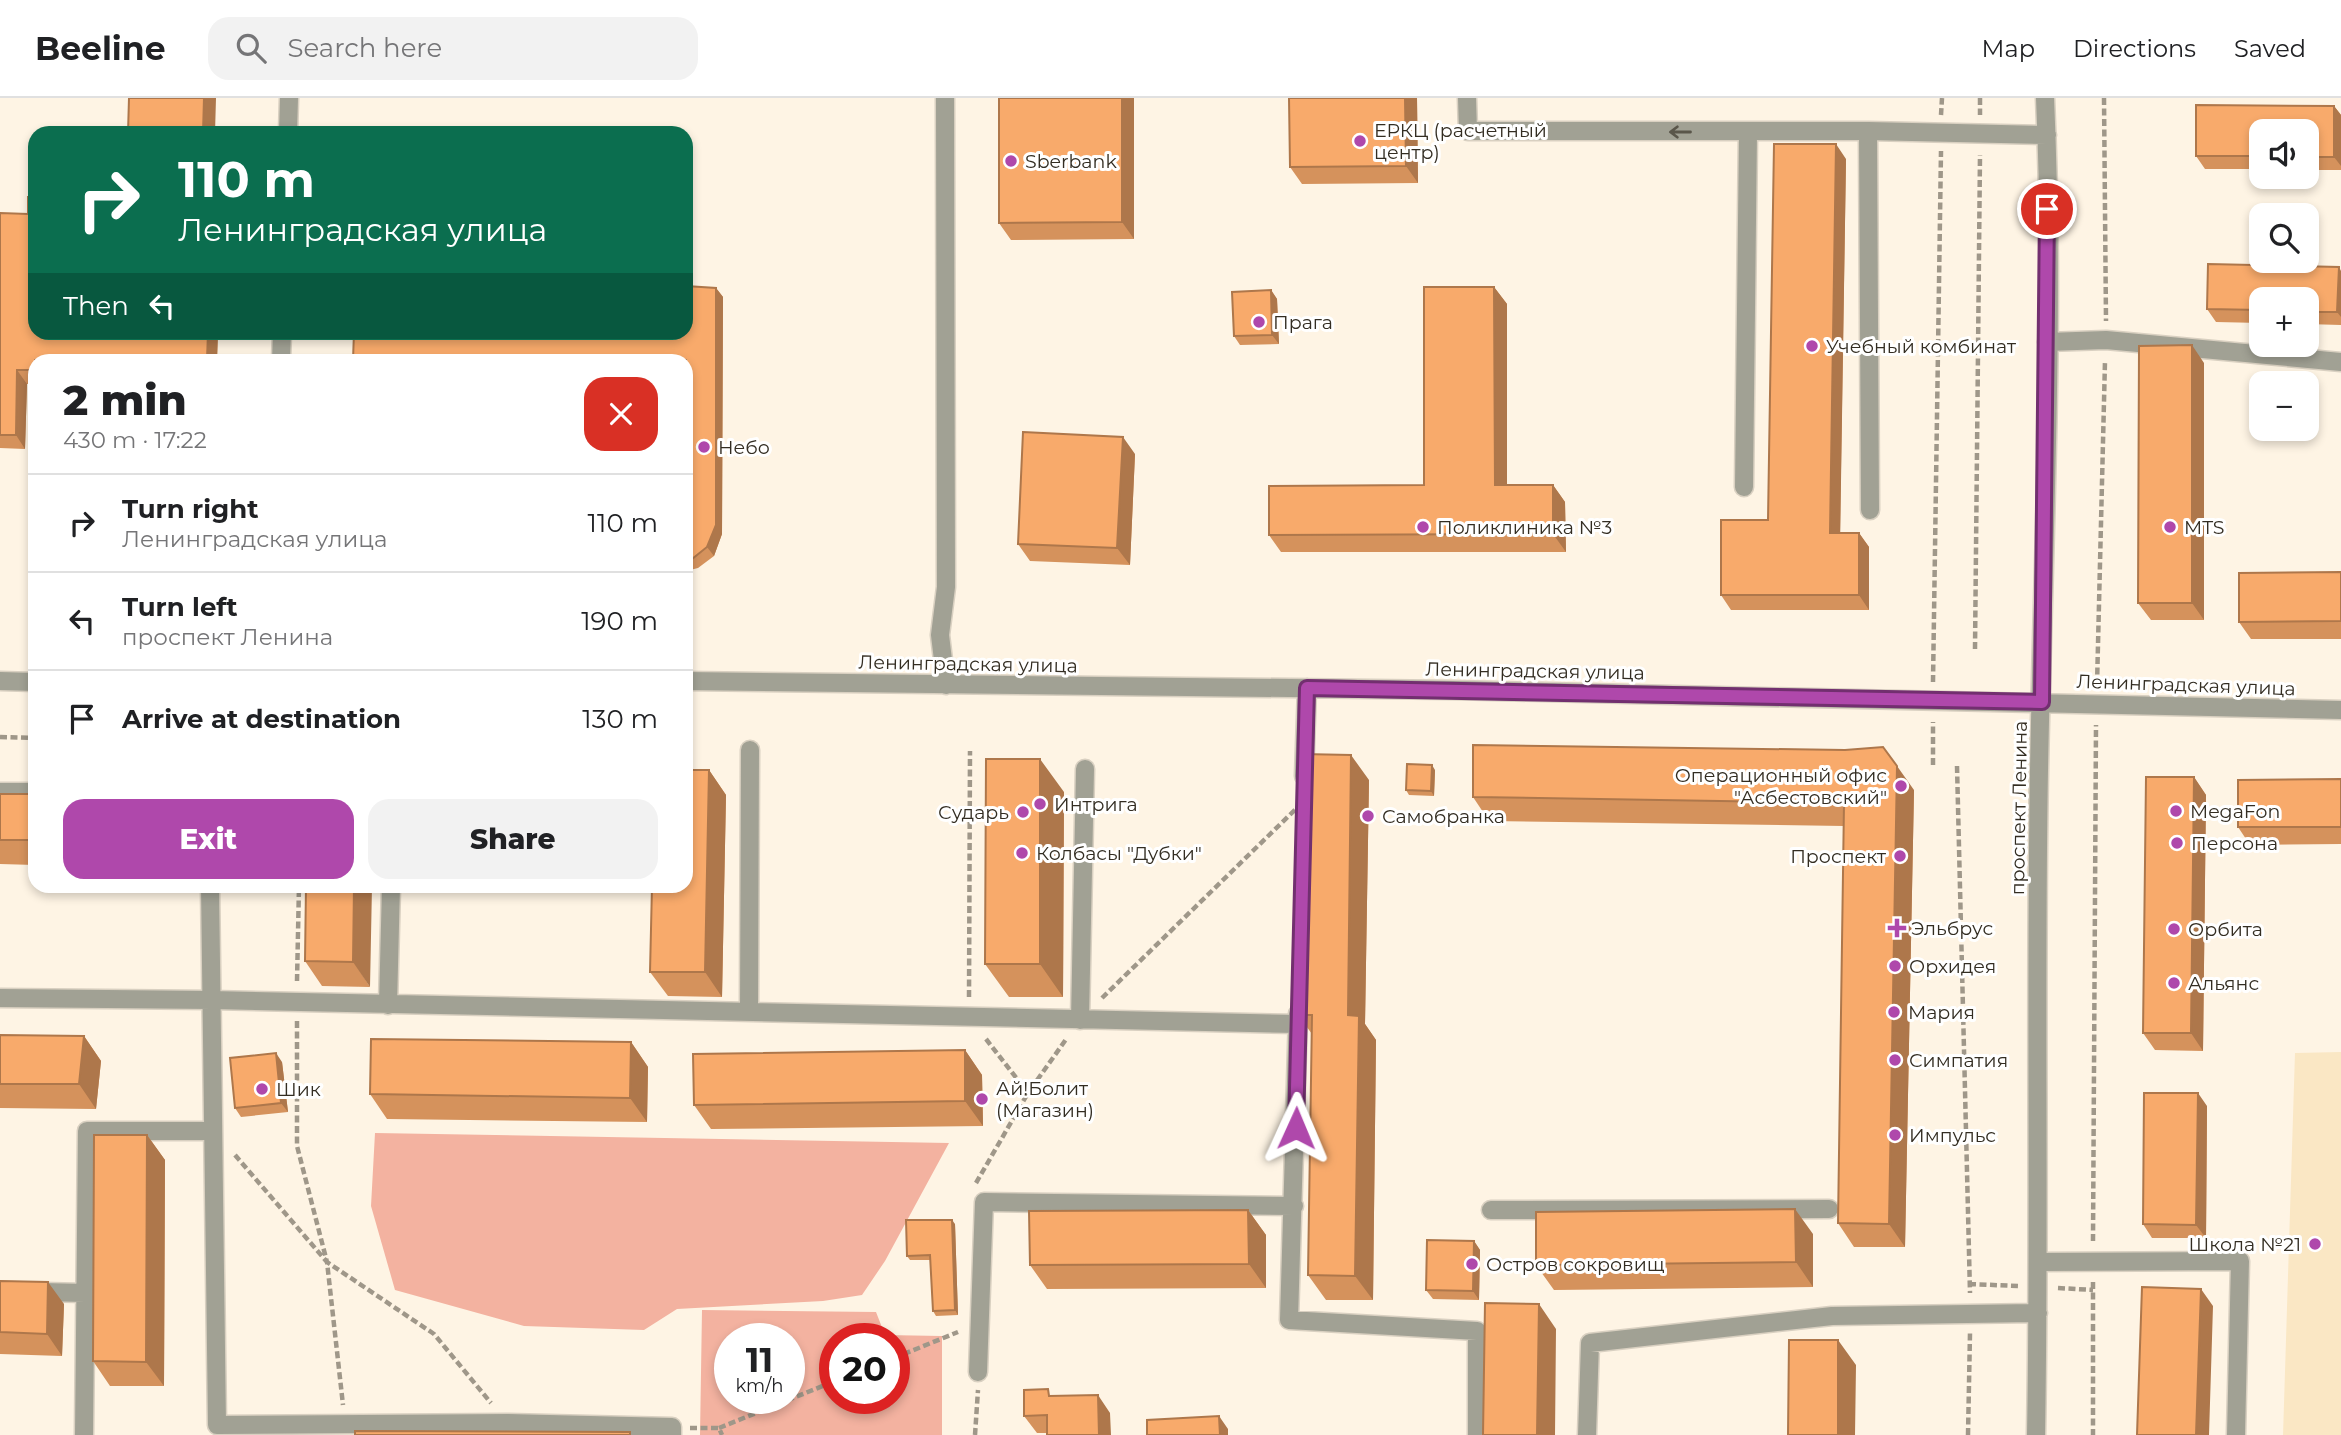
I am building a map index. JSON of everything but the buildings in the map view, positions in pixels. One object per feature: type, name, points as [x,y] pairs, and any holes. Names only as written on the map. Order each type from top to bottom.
[{"type":"street","points":[[288,126],[289,98]]},
{"type":"street","points":[[945,98],[946,587],[940,635],[946,685]]},
{"type":"street","points":[[1467,98],[1468,131],[1868,131],[2047,135]]},
{"type":"street","name":"проспект Ленина","points":[[2036,1435],[2039,1262],[2039,769],[2047,342],[2046,98]]},
{"type":"street","points":[[1868,131],[1870,510]]},
{"type":"street","points":[[1744,486],[1748,132]]},
{"type":"street","points":[[2047,342],[2106,340],[2341,362]]},
{"type":"street","points":[[0,681],[28,682]]},
{"type":"street","name":"Ленинградская улица","points":[[693,681],[1307,688],[2341,710]]},
{"type":"street","points":[[1302,803],[1307,688]]},
{"type":"street","points":[[749,1011],[750,750]]},
{"type":"street","points":[[1080,1020],[1085,769]]},
{"type":"street","points":[[0,792],[28,792]]},
{"type":"street","points":[[211,893],[216,1425],[345,1429],[508,1423],[672,1431]]},
{"type":"street","points":[[388,1005],[391,893]]},
{"type":"street","points":[[1299,997],[1289,1320],[1477,1331],[1477,1435]]},
{"type":"street","points":[[0,998],[212,1000],[1298,1024]]},
{"type":"street","points":[[84,1435],[87,1131],[213,1131]]},
{"type":"street","points":[[978,1372],[984,1202],[1294,1206]]},
{"type":"street","points":[[1491,1210],[1829,1209]]},
{"type":"street","points":[[2039,1262],[2240,1261],[2236,1435]]},
{"type":"street","points":[[0,1291],[85,1293]]},
{"type":"street","points":[[1587,1435],[1590,1342],[1832,1316],[2038,1313]]},
{"type":"path","points":[[1934,648],[1942,98]]},
{"type":"path","points":[[1975,649],[1980,98]]},
{"type":"path","points":[[2094,1435],[2096,705],[2106,340],[2104,98]]},
{"type":"path","points":[[0,737],[28,738]]},
{"type":"path","points":[[970,751],[970,1017],[1028,1093]]},
{"type":"path","points":[[1957,766],[1970,1313],[1968,1435]]},
{"type":"path","points":[[972,1188],[1028,1093],[1080,1020],[1302,803]]},
{"type":"path","points":[[299,893],[297,1146],[327,1262],[345,1429]]},
{"type":"path","points":[[213,1131],[327,1262],[434,1334],[508,1423]]},
{"type":"path","points":[[910,1351],[980,1323]]},
{"type":"path","points":[[975,1435],[978,1372]]},
{"type":"path","points":[[672,1431],[719,1428],[819,1387]]},
{"type":"path","points":[[719,1428],[722,1435]]},
{"type":"shaded area","name":"Школа №21","points":[[2341,1052],[2341,1435],[2283,1435],[2295,1053]]},
{"type":"shaded area","points":[[375,1133],[949,1143],[885,1261],[862,1295],[823,1301],[677,1309],[644,1330],[524,1326],[395,1290],[371,1206]]},
{"type":"shaded area","points":[[702,1310],[876,1312],[880,1323],[819,1323],[819,1414],[910,1414],[910,1335],[942,1336],[942,1435],[700,1435]]},
{"type":"place","name":"ЕРКЦ (расчетный центр)","points":[[1360,141]]},
{"type":"place","name":"Sberbank","points":[[1011,161]]},
{"type":"place","name":"Прага","points":[[1259,322]]},
{"type":"place","name":"Учебный комбинат","points":[[1812,346]]},
{"type":"place","name":"Небо","points":[[704,447]]},
{"type":"place","name":"Поликлиника №3","points":[[1423,527]]},
{"type":"place","name":"MTS","points":[[2170,527]]},
{"type":"place","name":"Операционный офис \"Асбестовский\"","points":[[1901,786]]},
{"type":"place","name":"Интрига","points":[[1040,804]]},
{"type":"place","name":"MegaFon","points":[[2176,811]]},
{"type":"place","name":"Сударь","points":[[1023,812]]},
{"type":"place","name":"Самобранка","points":[[1368,816]]},
{"type":"place","name":"Персона","points":[[2177,843]]},
{"type":"place","name":"Колбасы \"Дубки\"","points":[[1022,853]]},
{"type":"place","name":"Проспект","points":[[1900,856]]},
{"type":"place","name":"Эльбрус","points":[[1897,928]]},
{"type":"place","name":"Орбита","points":[[2174,929]]},
{"type":"place","name":"Орхидея","points":[[1895,966]]},
{"type":"place","name":"Альянс","points":[[2174,983]]},
{"type":"place","name":"Мария","points":[[1894,1012]]},
{"type":"place","name":"Симпатия","points":[[1895,1060]]},
{"type":"place","name":"Шик","points":[[262,1089]]},
{"type":"place","name":"Ай!Болит (Магазин)","points":[[982,1099]]},
{"type":"place","name":"Импульс","points":[[1895,1135]]},
{"type":"place","name":"Школа №21","points":[[2315,1244]]},
{"type":"place","name":"Остров сокровищ","points":[[1472,1264]]},
{"type":"route","points":[[1296,1128],[1302,803],[1307,688],[2042,702],[2047,209]]}]
